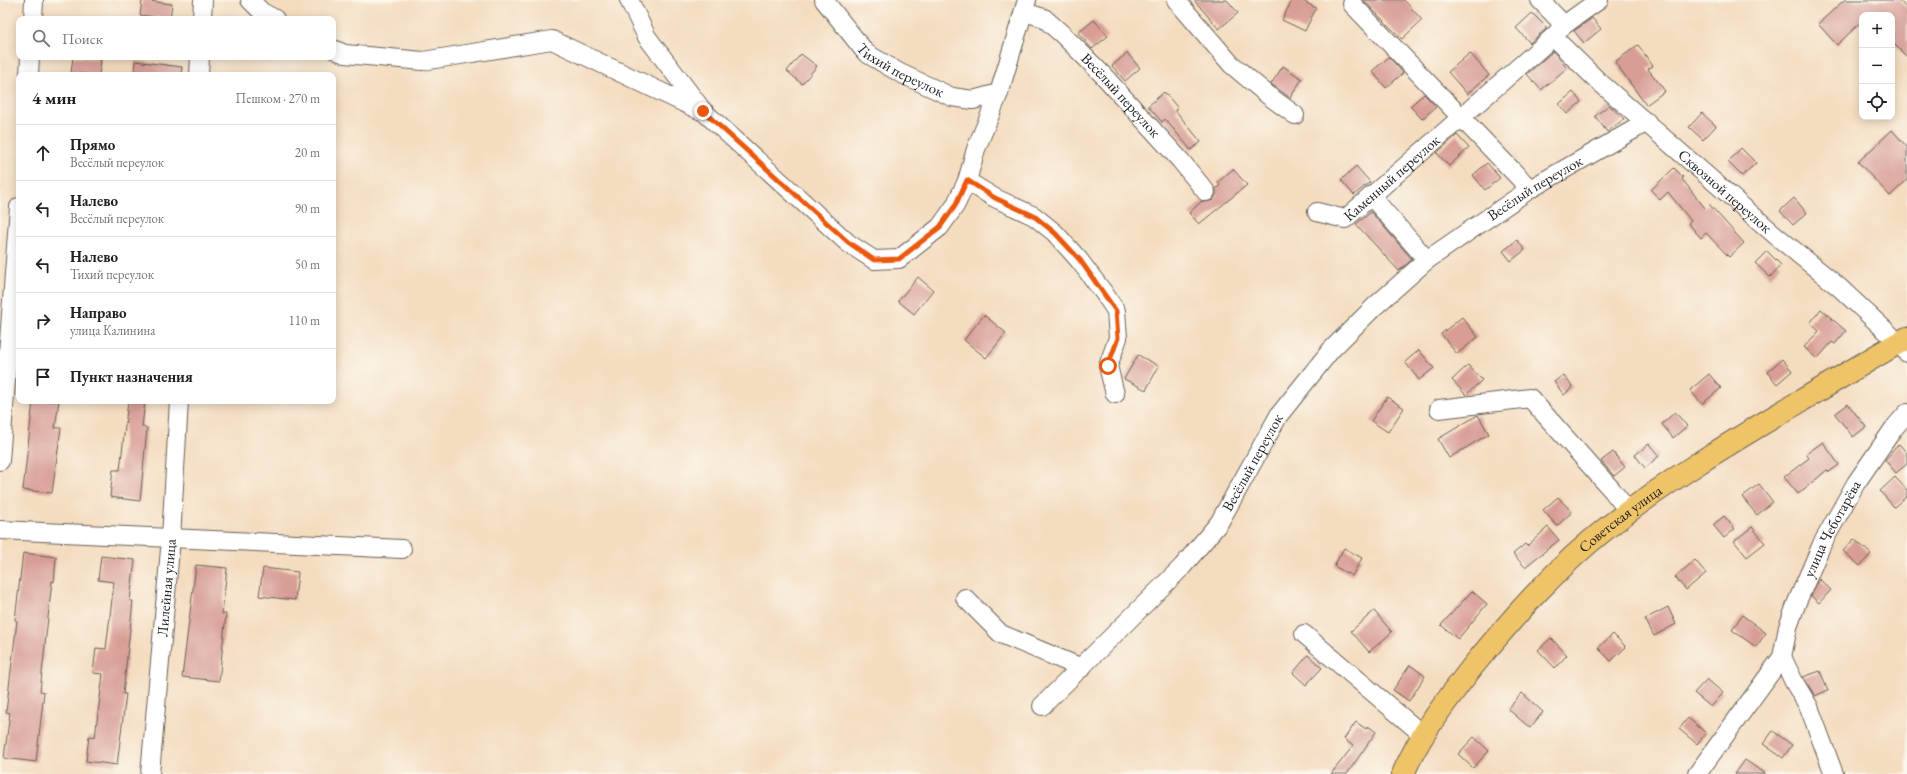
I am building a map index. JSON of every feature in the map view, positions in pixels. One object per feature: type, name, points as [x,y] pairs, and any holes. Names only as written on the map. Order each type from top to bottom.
[{"type":"main road","name":"Советская улица","points":[[1403,774],[1423,735],[1448,698],[1520,610],[1563,568],[1608,528],[1676,478],[1749,432],[1904,345]]},
{"type":"street","points":[[33,16],[34,0]]},
{"type":"street","points":[[202,16],[203,0]]},
{"type":"street","points":[[250,0],[262,12],[269,16]]},
{"type":"street","points":[[629,0],[647,37],[703,111],[848,242],[874,260],[899,259],[947,226],[967,180],[976,149],[998,93],[1026,6]]},
{"type":"street","name":"Тихий переулок","points":[[824,0],[866,52],[900,73],[952,97],[973,100],[998,93]]},
{"type":"street","points":[[1176,0],[1231,64],[1269,96],[1295,114]]},
{"type":"street","name":"Сквозной переулок","points":[[1540,0],[1559,31],[1597,80],[1774,234],[1840,288],[1904,345]]},
{"type":"street","name":"Каменный переулок","points":[[1317,212],[1345,219],[1559,31],[1599,0]]},
{"type":"street","points":[[1352,4],[1530,189]]},
{"type":"street","name":"Весёлый переулок","points":[[1026,6],[1044,18],[1063,35],[1181,161],[1206,192]]},
{"type":"street","points":[[336,50],[345,54],[423,61],[552,40],[703,111]]},
{"type":"street","points":[[29,72],[30,60]]},
{"type":"street","points":[[199,72],[200,60]]},
{"type":"street","name":"Весёлый переулок","points":[[1042,706],[1082,668],[1182,567],[1219,523],[1279,415],[1331,350],[1374,306],[1428,260],[1530,189],[1647,122]]},
{"type":"street","points":[[967,180],[995,198],[1034,216],[1055,233],[1080,260],[1104,293],[1116,311],[1118,338],[1108,366],[1115,394]]},
{"type":"street","points":[[1371,196],[1428,260]]},
{"type":"street","points":[[0,461],[6,309],[16,231]]},
{"type":"street","points":[[1439,409],[1530,398],[1612,490],[1629,512]]},
{"type":"street","name":"Лилейная улица","points":[[150,774],[171,538],[179,404]]},
{"type":"street","name":"улица Чеботарёва","points":[[1697,774],[1782,657],[1788,627],[1822,544],[1856,483],[1894,428],[1907,413]]},
{"type":"street","points":[[0,530],[402,549]]},
{"type":"street","points":[[965,598],[1001,634],[1082,668]]},
{"type":"street","points":[[1304,634],[1423,735]]},
{"type":"street","points":[[1782,657],[1794,682],[1809,707],[1834,774]]},
{"type":"building","points":[[142,0],[172,4],[170,16],[140,15]]},
{"type":"building","points":[[1194,0],[1227,0],[1238,13],[1219,29]]},
{"type":"building","points":[[1292,0],[1301,0],[1316,8],[1305,31],[1282,20]]},
{"type":"building","points":[[1363,0],[1404,0],[1422,20],[1402,39]]},
{"type":"building","points":[[1844,0],[1899,0],[1907,9],[1907,57],[1895,45],[1895,12],[1859,12],[1859,24],[1837,45],[1818,24]]},
{"type":"building","points":[[1532,13],[1547,28],[1530,43],[1516,28]]},
{"type":"building","points":[[1592,18],[1601,29],[1584,43],[1574,31]]},
{"type":"building","points":[[1094,20],[1108,36],[1092,49],[1078,33]]},
{"type":"building","points":[[1638,45],[1653,66],[1648,69],[1665,91],[1646,105],[1615,62]]},
{"type":"building","points":[[1553,51],[1567,68],[1541,90],[1527,74]]},
{"type":"building","points":[[1127,53],[1140,68],[1125,81],[1112,66]]},
{"type":"building","points":[[1470,53],[1489,75],[1467,94],[1448,72]]},
{"type":"building","points":[[801,54],[817,66],[802,84],[787,71]]},
{"type":"building","points":[[1389,57],[1403,73],[1386,88],[1372,71]]},
{"type":"building","points":[[73,60],[101,60],[99,72],[71,72]]},
{"type":"building","points":[[135,61],[182,67],[181,72],[134,72]]},
{"type":"building","points":[[1283,66],[1302,79],[1290,98],[1271,84]]},
{"type":"building","points":[[1164,92],[1178,108],[1175,110],[1201,142],[1191,150],[1165,119],[1162,122],[1148,106]]},
{"type":"building","points":[[1573,92],[1581,102],[1567,114],[1559,104]]},
{"type":"building","points":[[1424,94],[1436,107],[1422,119],[1410,106]]},
{"type":"building","points":[[1609,105],[1624,119],[1607,132],[1595,116]]},
{"type":"building","points":[[1702,113],[1716,126],[1703,140],[1689,127]]},
{"type":"building","points":[[1892,130],[1907,147],[1907,180],[1890,196],[1858,162]]},
{"type":"building","points":[[1457,135],[1469,148],[1449,166],[1437,153]]},
{"type":"building","points":[[1741,148],[1756,163],[1742,176],[1728,162]]},
{"type":"building","points":[[1487,163],[1500,178],[1485,190],[1473,175]]},
{"type":"building","points":[[1356,166],[1370,182],[1354,195],[1341,180]]},
{"type":"building","points":[[1674,168],[1683,177],[1682,179],[1705,208],[1709,204],[1744,243],[1729,257],[1706,233],[1701,238],[1688,223],[1691,221],[1668,192],[1660,200],[1651,190]]},
{"type":"building","points":[[1233,169],[1247,185],[1199,224],[1189,213],[1202,201],[1207,202],[1213,200],[1216,195],[1216,189],[1220,185],[1218,182]]},
{"type":"building","points":[[1794,198],[1807,213],[1793,225],[1780,211]]},
{"type":"building","points":[[1371,212],[1412,259],[1399,271],[1356,224]]},
{"type":"building","points":[[1517,240],[1525,250],[1511,261],[1503,251]]},
{"type":"building","points":[[1767,251],[1781,265],[1770,277],[1755,263]]},
{"type":"building","points":[[918,277],[933,290],[914,314],[898,301]]},
{"type":"building","points":[[1821,309],[1846,331],[1835,344],[1832,342],[1817,359],[1804,347],[1819,331],[1810,323]]},
{"type":"building","points":[[984,315],[1006,333],[986,358],[964,340]]},
{"type":"building","points":[[1462,317],[1478,337],[1457,354],[1441,334]]},
{"type":"building","points":[[1419,350],[1434,368],[1419,380],[1405,362]]},
{"type":"building","points":[[1138,355],[1159,366],[1146,390],[1124,379]]},
{"type":"building","points":[[1782,359],[1792,371],[1777,384],[1767,372]]},
{"type":"building","points":[[1468,365],[1482,380],[1466,395],[1452,380]]},
{"type":"building","points":[[1709,374],[1721,388],[1702,404],[1690,390]]},
{"type":"building","points":[[1563,375],[1573,387],[1564,395],[1554,382]]},
{"type":"building","points":[[1387,397],[1404,408],[1388,432],[1371,421]]},
{"type":"building","points":[[33,404],[59,404],[55,428],[61,428],[52,493],[23,490]]},
{"type":"building","points":[[128,404],[145,404],[142,427],[147,428],[140,501],[110,497],[113,470],[120,470]]},
{"type":"building","points":[[1848,404],[1866,427],[1853,437],[1835,414]]},
{"type":"building","points":[[1675,412],[1687,426],[1673,438],[1662,424]]},
{"type":"building","points":[[1478,415],[1489,434],[1449,458],[1438,439]]},
{"type":"building","points":[[1823,442],[1839,465],[1829,472],[1827,470],[1798,494],[1784,477],[1809,458],[1806,454]]},
{"type":"building","points":[[1649,444],[1659,456],[1645,468],[1635,455]]},
{"type":"building","points":[[1899,444],[1907,453],[1907,464],[1896,473],[1885,460]]},
{"type":"building","points":[[1613,452],[1625,467],[1614,476],[1601,461]]},
{"type":"building","points":[[1895,477],[1907,490],[1907,496],[1894,507],[1880,491]]},
{"type":"building","points":[[1759,484],[1773,502],[1757,515],[1742,497]]},
{"type":"building","points":[[1558,497],[1572,512],[1557,526],[1543,510]]},
{"type":"building","points":[[1724,516],[1735,529],[1724,538],[1713,525]]},
{"type":"building","points":[[1548,527],[1559,540],[1525,567],[1513,554],[1525,544],[1527,546]]},
{"type":"building","points":[[1752,527],[1765,543],[1747,557],[1734,541]]},
{"type":"building","points":[[1854,539],[1871,554],[1860,566],[1843,551]]},
{"type":"building","points":[[1344,548],[1362,558],[1352,576],[1334,566]]},
{"type":"building","points":[[23,553],[56,557],[40,691],[44,692],[36,762],[4,758],[10,713],[6,712],[17,621],[15,620]]},
{"type":"building","points":[[101,556],[135,560],[130,601],[133,601],[123,694],[126,694],[117,765],[86,761],[89,736],[95,737],[103,674],[93,673],[96,648],[106,649],[114,582],[98,580]]},
{"type":"building","points":[[1695,560],[1706,573],[1686,590],[1675,577]]},
{"type":"building","points":[[196,565],[227,568],[222,614],[226,614],[219,681],[182,677]]},
{"type":"building","points":[[263,568],[298,572],[295,600],[259,596]]},
{"type":"building","points":[[1819,579],[1831,590],[1819,603],[1811,596]]},
{"type":"building","points":[[1472,591],[1487,604],[1458,639],[1441,625]]},
{"type":"building","points":[[1668,607],[1676,624],[1654,636],[1645,619]]},
{"type":"building","points":[[1374,611],[1392,632],[1369,652],[1351,631]]},
{"type":"building","points":[[1742,615],[1766,633],[1756,647],[1732,630]]},
{"type":"building","points":[[1613,634],[1626,647],[1611,661],[1598,648]]},
{"type":"building","points":[[1551,638],[1567,655],[1555,668],[1538,650]]},
{"type":"building","points":[[1308,655],[1322,668],[1306,685],[1293,673]]},
{"type":"building","points":[[1410,665],[1425,676],[1409,701],[1393,690]]},
{"type":"building","points":[[1820,671],[1828,690],[1815,696],[1803,677]]},
{"type":"building","points":[[1707,679],[1723,693],[1711,707],[1694,693]]},
{"type":"building","points":[[1522,693],[1543,712],[1530,728],[1508,709]]},
{"type":"building","points":[[1688,718],[1706,733],[1697,744],[1679,729]]},
{"type":"building","points":[[1356,722],[1366,729],[1368,726],[1376,732],[1347,774],[1331,774],[1353,746],[1344,739]]},
{"type":"building","points":[[1773,731],[1792,745],[1783,758],[1763,744]]},
{"type":"building","points":[[1474,737],[1489,751],[1473,768],[1458,754]]},
{"type":"building","points":[[1745,760],[1766,774],[1735,774]]},
{"type":"route","points":[[703,111],[736,143],[805,202],[848,242],[874,260],[899,259],[940,227],[955,206],[967,180],[995,198],[1034,216],[1055,233],[1080,260],[1116,311],[1118,338],[1108,366]]}]
